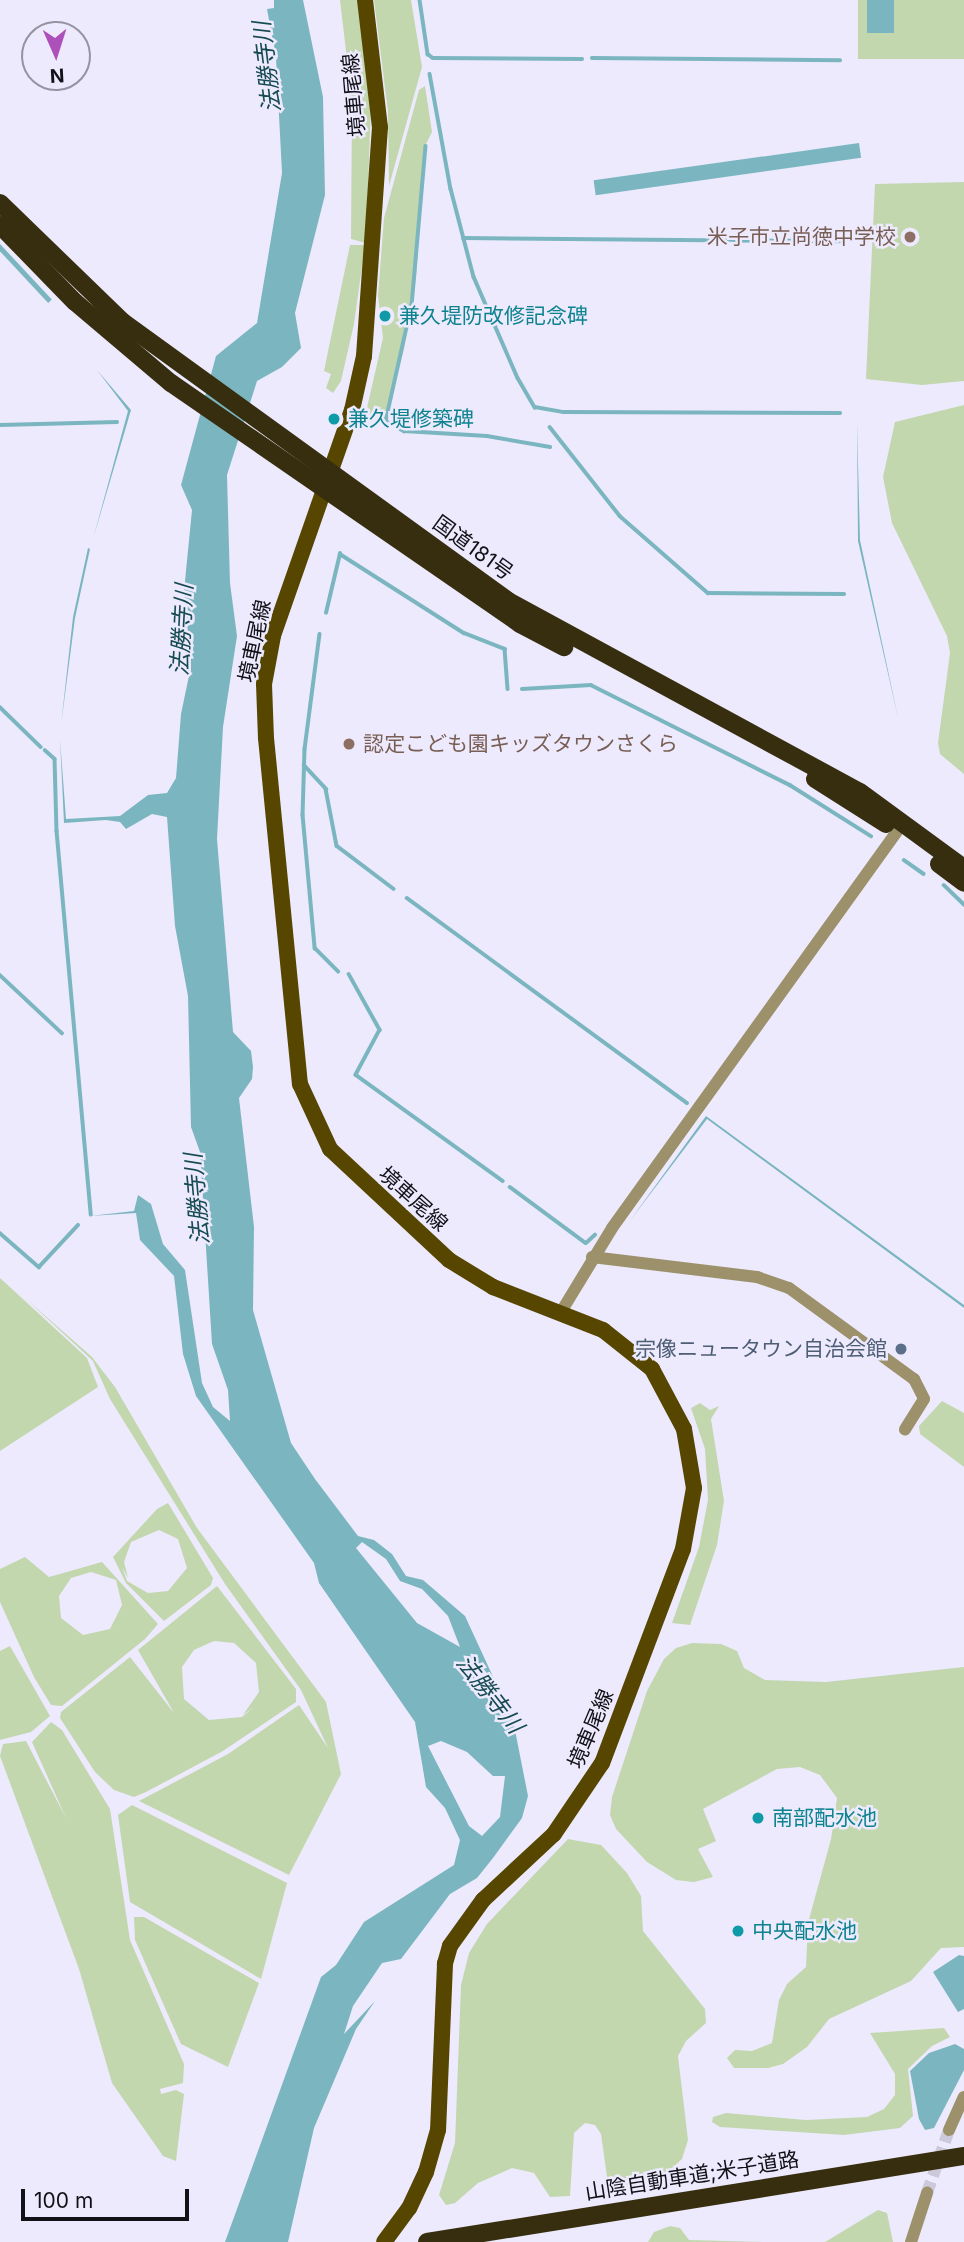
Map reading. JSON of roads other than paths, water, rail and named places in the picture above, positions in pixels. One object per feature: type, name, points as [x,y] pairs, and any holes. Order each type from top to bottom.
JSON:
[{"type":"highway","name":"国道181号","points":[[0,203],[113,313],[303,466],[323,491],[520,624],[766,751],[897,832],[964,883]]},
{"type":"highway","name":"国道181号","points":[[0,225],[75,302],[171,383],[303,466],[329,471],[508,601],[860,792],[964,868]]},
{"type":"highway","points":[[837,2175],[964,2149]]},
{"type":"highway","name":"山陰自動車道;米子道路","points":[[473,2242],[837,2175],[964,2156]]},
{"type":"highway","name":"山陰自動車道;米子道路","points":[[640,2211],[964,2163]]},
{"type":"highway","name":"山陰自動車道;米子道路","points":[[427,2242],[569,2223]]},
{"type":"main road","name":"境車尾線","points":[[365,0],[377,83],[379,164],[364,356],[352,410],[273,636],[264,684],[266,738],[300,1084],[330,1149],[449,1260],[493,1287],[561,1312],[618,1339],[652,1369],[670,1395],[691,1459],[691,1516],[633,1686],[588,1788],[554,1834],[483,1900],[450,1946],[445,1964],[438,2130],[426,2172],[409,2208],[384,2242]]},
{"type":"street","points":[[561,1312],[592,1257],[897,832]]},
{"type":"street","points":[[592,1257],[757,1277],[789,1288],[914,1379],[924,1399],[905,1430]]},
{"type":"street","points":[[949,2130],[964,2097]]},
{"type":"street","points":[[911,2242],[927,2193]]},
{"type":"water","name":"法勝寺川","points":[[274,0],[303,0],[323,97],[325,195],[295,313],[301,348],[282,367],[257,381],[227,475],[230,583],[237,636],[223,727],[217,839],[233,1032],[251,1051],[253,1067],[252,1079],[239,1098],[254,1227],[253,1310],[291,1443],[315,1479],[358,1536],[374,1540],[392,1554],[406,1576],[423,1580],[465,1616],[513,1720],[528,1796],[522,1818],[477,1878],[450,1894],[401,1959],[382,1963],[353,2006],[344,2034],[375,2001],[356,2029],[314,2128],[288,2242],[225,2242],[321,1977],[336,1965],[364,1922],[454,1865],[460,1840],[445,1808],[426,1787],[415,1722],[319,1583],[314,1563],[196,1396],[183,1354],[174,1276],[140,1240],[136,1213],[90,1216],[134,1211],[138,1195],[151,1204],[163,1244],[185,1270],[202,1383],[213,1407],[230,1421],[228,1390],[212,1344],[200,1152],[191,1127],[188,996],[175,926],[167,817],[152,814],[126,829],[120,822],[106,820],[64,823],[60,739],[66,819],[120,816],[148,795],[167,793],[176,778],[181,714],[191,666],[184,591],[192,510],[181,485],[216,356],[257,323],[282,173],[276,58],[267,9],[274,8]],"holes":[[[362,1542],[386,1559],[400,1581],[422,1589],[448,1616],[460,1647],[417,1623],[356,1548]],[[441,1741],[467,1752],[493,1776],[505,1776],[500,1817],[482,1836],[469,1826],[428,1746]]]},
{"type":"water","points":[[867,0],[894,0],[894,33],[867,33]]},
{"type":"water","points":[[859,143],[861,158],[596,195],[594,180]]},
{"type":"water","points":[[0,244],[52,300],[48,303],[0,251]]},
{"type":"water","points":[[97,370],[131,410],[93,539],[128,411]]},
{"type":"water","points":[[857,423],[860,540],[899,722],[858,541]]},
{"type":"water","points":[[88,548],[90,549],[75,618],[61,725],[73,617]]},
{"type":"water","points":[[706,1116],[964,1305],[964,1308],[707,1119],[629,1222]]},
{"type":"water","points":[[959,1955],[964,1956],[964,2009],[958,2012],[933,1972]]},
{"type":"water","points":[[955,2044],[964,2049],[964,2070],[934,2128],[925,2130],[919,2119],[910,2071],[929,2053]]},
{"type":"waterway","points":[[420,0],[428,54],[433,58],[582,59]]},
{"type":"waterway","points":[[592,58],[840,60]]},
{"type":"waterway","points":[[430,74],[451,189],[474,277],[518,378],[535,407],[564,412],[840,413]]},
{"type":"waterway","points":[[426,146],[412,305],[386,421],[404,431],[487,436],[550,447]]},
{"type":"waterway","points":[[463,238],[844,241]]},
{"type":"waterway","points":[[0,425],[117,422]]},
{"type":"waterway","points":[[550,427],[620,516],[708,593],[844,594]]},
{"type":"waterway","points":[[326,613],[340,554],[464,633],[505,649],[508,689]]},
{"type":"waterway","points":[[320,634],[305,749],[303,815],[315,948],[338,971]]},
{"type":"waterway","points":[[522,689],[591,685],[790,785],[871,836]]},
{"type":"waterway","points":[[0,707],[41,747]]},
{"type":"waterway","points":[[45,750],[55,759],[57,831],[91,1214]]},
{"type":"waterway","points":[[304,765],[326,789],[337,846],[394,889]]},
{"type":"waterway","points":[[904,860],[924,874]]},
{"type":"waterway","points":[[944,885],[964,904]]},
{"type":"waterway","points":[[407,898],[687,1103]]},
{"type":"waterway","points":[[349,974],[380,1030],[356,1075],[503,1181]]},
{"type":"waterway","points":[[0,975],[62,1033]]},
{"type":"waterway","points":[[510,1187],[586,1243],[595,1235]]},
{"type":"waterway","points":[[0,1233],[39,1267],[78,1225]]},
{"type":"tunnel","points":[[927,2193],[949,2130]]},
{"type":"place","name":"米子市立尚徳中学校","points":[[910,237]]},
{"type":"place","name":"兼久堤防改修記念碑","points":[[385,316]]},
{"type":"place","name":"兼久堤修築碑","points":[[334,419]]},
{"type":"place","name":"認定こども園キッズタウンさくら","points":[[349,744]]},
{"type":"place","name":"宗像ニュータウン自治会館","points":[[901,1349]]},
{"type":"place","name":"南部配水池","points":[[758,1818]]},
{"type":"place","name":"中央配水池","points":[[738,1931]]}]
